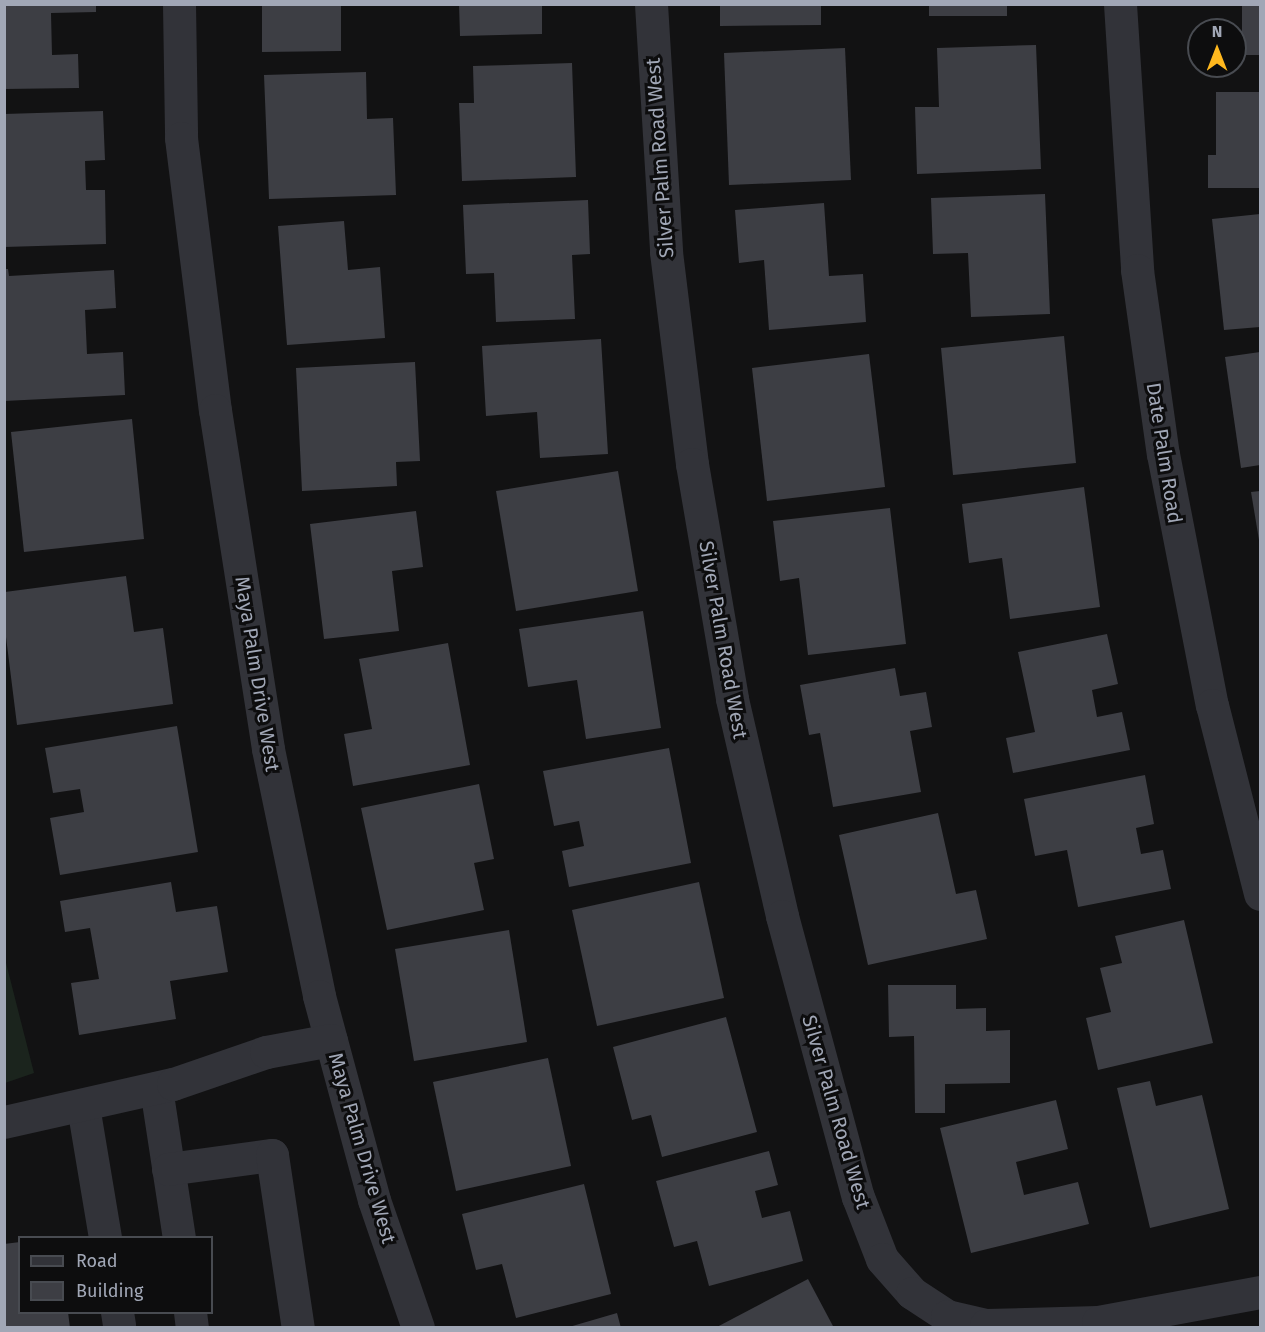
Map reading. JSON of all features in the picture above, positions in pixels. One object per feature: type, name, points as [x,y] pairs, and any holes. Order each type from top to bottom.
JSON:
[{"type":"street","name":"Maya Palm Drive West","points":[[179,4],[181,138],[215,410],[268,749],[331,1040],[374,1200],[418,1328]]},
{"type":"street","name":"Silver Palm Road West","points":[[651,4],[666,252],[692,464],[732,699],[788,938],[858,1197],[882,1259],[912,1293],[947,1316],[986,1325],[1098,1322],[1260,1292]]},
{"type":"street","name":"Date Palm Road","points":[[1120,4],[1137,270],[1163,454],[1212,705],[1260,894]]},
{"type":"street","points":[[4,1122],[156,1088],[266,1052],[331,1040]]},
{"type":"street","points":[[156,1088],[178,1236]]},
{"type":"street","points":[[83,1106],[105,1236]]},
{"type":"street","points":[[168,1169],[272,1155],[298,1328]]},
{"type":"shaded area","points":[[4,955],[34,1073],[5,1083],[4,1083]]},
{"type":"building","points":[[4,4],[96,4],[96,12],[51,13],[52,55],[78,54],[79,88],[4,89]]},
{"type":"building","points":[[262,4],[341,4],[341,51],[262,52]]},
{"type":"building","points":[[459,4],[542,4],[542,34],[460,36]]},
{"type":"building","points":[[720,4],[821,4],[821,25],[720,26]]},
{"type":"building","points":[[1242,4],[1260,4],[1260,55],[1247,55],[1247,18],[1242,18]]},
{"type":"building","points":[[929,5],[1007,5],[1007,16],[929,16]]},
{"type":"building","points":[[1036,45],[1041,169],[917,174],[915,107],[939,107],[937,48]]},
{"type":"building","points":[[845,48],[851,180],[729,185],[724,53]]},
{"type":"building","points":[[572,63],[576,177],[462,181],[459,103],[474,103],[473,66]]},
{"type":"building","points":[[366,72],[367,119],[393,118],[396,195],[269,199],[264,75]]},
{"type":"building","points":[[1216,92],[1260,92],[1260,188],[1208,188],[1208,155],[1216,155]]},
{"type":"building","points":[[103,111],[105,160],[85,161],[86,190],[105,190],[106,244],[4,247],[4,114]]},
{"type":"building","points":[[1045,194],[1050,314],[971,317],[968,253],[933,254],[931,198]]},
{"type":"building","points":[[588,200],[590,254],[572,255],[575,319],[496,322],[494,273],[466,274],[463,205]]},
{"type":"building","points":[[824,203],[829,276],[863,274],[866,322],[769,330],[764,260],[739,263],[735,210]]},
{"type":"building","points":[[1260,214],[1260,327],[1224,330],[1212,219]]},
{"type":"building","points":[[344,221],[348,270],[380,267],[385,338],[287,345],[278,226]]},
{"type":"building","points":[[4,269],[8,269],[9,276],[114,270],[116,308],[85,310],[87,354],[123,352],[125,395],[4,401]]},
{"type":"building","points":[[1064,336],[1076,463],[953,475],[941,348]]},
{"type":"building","points":[[601,339],[608,454],[540,458],[537,412],[486,416],[482,346]]},
{"type":"building","points":[[1260,352],[1260,465],[1241,468],[1225,357]]},
{"type":"building","points":[[869,354],[885,487],[767,501],[752,368]]},
{"type":"building","points":[[415,362],[420,461],[396,462],[397,486],[302,491],[296,368]]},
{"type":"building","points":[[132,419],[144,539],[24,552],[11,432]]},
{"type":"building","points":[[618,471],[638,591],[516,611],[496,491]]},
{"type":"building","points":[[1084,487],[1100,607],[1010,619],[1002,558],[969,563],[962,504]]},
{"type":"building","points":[[1260,491],[1260,540],[1259,540],[1251,492]]},
{"type":"building","points":[[890,508],[906,644],[808,655],[799,578],[780,581],[773,521]]},
{"type":"building","points":[[416,511],[423,567],[392,571],[399,631],[324,639],[310,524]]},
{"type":"building","points":[[126,576],[134,632],[163,628],[173,704],[17,725],[5,629],[5,592]]},
{"type":"building","points":[[643,611],[661,728],[586,739],[577,680],[528,687],[519,629]]},
{"type":"building","points":[[1107,634],[1118,684],[1092,690],[1097,717],[1122,712],[1130,750],[1013,773],[1006,738],[1035,732],[1018,652]]},
{"type":"building","points":[[448,643],[470,765],[353,786],[344,734],[372,729],[359,659]]},
{"type":"building","points":[[895,668],[900,696],[926,692],[932,727],[910,731],[921,792],[833,807],[820,733],[809,735],[800,685]]},
{"type":"building","points":[[177,726],[198,852],[60,875],[50,818],[84,812],[80,789],[53,793],[45,748]]},
{"type":"building","points":[[669,748],[691,863],[569,887],[562,851],[584,846],[579,821],[554,826],[543,771]]},
{"type":"building","points":[[1145,775],[1154,824],[1136,828],[1141,854],[1163,850],[1171,889],[1078,907],[1067,850],[1035,856],[1024,799]]},
{"type":"building","points":[[479,784],[494,859],[474,863],[484,910],[387,930],[361,808]]},
{"type":"building","points":[[938,813],[956,894],[976,890],[987,939],[868,965],[839,835]]},
{"type":"building","points":[[171,882],[176,912],[217,906],[228,972],[170,981],[176,1019],[79,1035],[71,983],[99,979],[90,928],[65,932],[60,901]]},
{"type":"building","points":[[699,882],[724,998],[597,1026],[572,910]]},
{"type":"building","points":[[1184,920],[1213,1043],[1098,1070],[1086,1018],[1111,1012],[1100,968],[1122,963],[1115,936]]},
{"type":"building","points":[[509,930],[527,1042],[414,1061],[395,949]]},
{"type":"building","points":[[888,985],[956,985],[956,1009],[986,1008],[986,1031],[1010,1030],[1010,1083],[945,1084],[945,1113],[915,1113],[914,1036],[889,1037]]},
{"type":"building","points":[[726,1017],[757,1132],[662,1157],[651,1115],[632,1120],[613,1047]]},
{"type":"building","points":[[548,1058],[571,1166],[456,1191],[433,1082]]},
{"type":"building","points":[[1150,1081],[1156,1106],[1202,1095],[1229,1209],[1150,1228],[1117,1088]]},
{"type":"building","points":[[1056,1100],[1068,1149],[1016,1162],[1024,1195],[1078,1182],[1089,1224],[971,1253],[940,1128]]},
{"type":"building","points":[[769,1151],[778,1185],[755,1191],[762,1218],[790,1211],[803,1261],[709,1286],[697,1241],[674,1247],[656,1181]]},
{"type":"building","points":[[584,1184],[611,1294],[516,1318],[502,1264],[476,1270],[462,1214]]},
{"type":"building","points":[[18,1242],[18,1314],[68,1314],[70,1328],[4,1328],[4,1244]]},
{"type":"building","points":[[808,1279],[834,1328],[715,1328]]},
{"type":"building","points":[[617,1313],[621,1328],[569,1328],[569,1327]]}]
